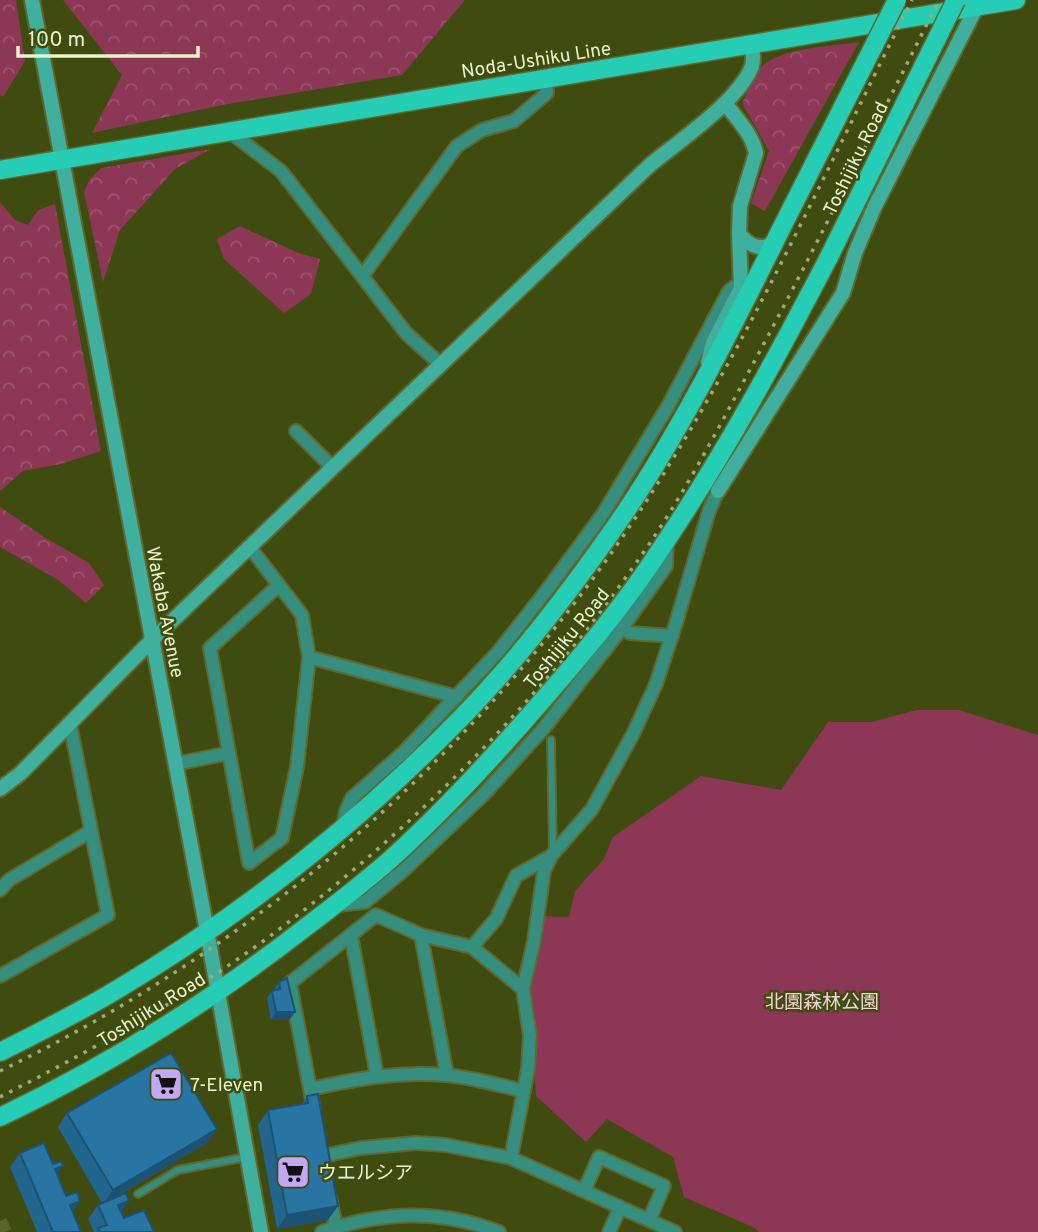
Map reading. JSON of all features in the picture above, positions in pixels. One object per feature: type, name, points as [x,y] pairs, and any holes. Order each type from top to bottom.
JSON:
[{"type":"main road","name":"Toshijiku Road","points":[[0,1052],[116,990],[207,931],[343,828],[461,718],[548,617],[626,509],[693,398],[746,288],[776,238],[897,0]]},
{"type":"main road","name":"Toshijiku Road","points":[[0,1117],[74,1081],[154,1034],[259,963],[391,859],[504,746],[618,609],[667,539],[733,435],[829,257],[956,0]]},
{"type":"main road","name":"Noda-Ushiku Line","points":[[0,170],[752,45],[978,3],[1016,0]]},
{"type":"main road","points":[[0,1124],[74,1081]]},
{"type":"street","name":"Wakaba Avenue","points":[[32,0],[261,1232]]},
{"type":"street","points":[[472,947],[496,919],[516,876],[552,855],[592,809],[609,779],[656,684],[709,511],[718,491],[843,293],[855,253],[874,208],[978,3]]},
{"type":"street","points":[[0,789],[21,773],[151,640],[650,165],[725,103],[743,84],[751,67],[754,58],[752,45]]},
{"type":"street","points":[[363,275],[457,146],[482,131],[514,121],[547,93],[546,79]]},
{"type":"street","points":[[343,828],[352,798],[404,751],[457,697],[547,590],[596,524],[642,453],[729,291],[734,287],[746,288],[738,234],[740,206],[756,153],[747,131],[725,103]]},
{"type":"street","points":[[230,132],[281,171],[406,332],[440,365]]},
{"type":"street","points":[[738,234],[747,243],[760,249],[776,238]]},
{"type":"street","points":[[671,401],[693,398]]},
{"type":"street","points":[[296,431],[332,467]]},
{"type":"street","points":[[334,905],[365,902],[405,869],[483,795],[544,727],[622,628],[666,566],[667,539]]},
{"type":"street","points":[[250,546],[302,615],[309,657],[297,767],[282,838],[249,863],[210,648],[279,585]]},
{"type":"street","points":[[622,628],[630,633],[672,636]]},
{"type":"street","points":[[309,657],[457,697]]},
{"type":"street","points":[[0,976],[108,915],[70,724]]},
{"type":"street","points":[[175,764],[229,753]]},
{"type":"street","points":[[0,890],[9,880],[91,831]]},
{"type":"street","points":[[511,1158],[524,1091],[530,1036],[523,989],[534,942],[541,886],[552,855]]},
{"type":"street","points":[[318,1129],[290,983],[376,915],[421,935],[472,947],[523,989]]},
{"type":"street","points":[[351,935],[377,1076]]},
{"type":"street","points":[[421,935],[447,1075]]},
{"type":"street","points":[[311,1089],[377,1076],[447,1075],[524,1091]]},
{"type":"street","points":[[336,1227],[324,1161],[361,1148],[416,1143],[446,1145],[511,1158],[675,1232]]},
{"type":"street","points":[[584,1191],[599,1157],[664,1186],[649,1220]]},
{"type":"street","points":[[609,1232],[620,1208]]},
{"type":"street","points":[[322,1232],[370,1218],[408,1215],[456,1219],[499,1232]]},
{"type":"lane","points":[[551,740],[552,855]]},
{"type":"lane","points":[[138,1194],[178,1170],[247,1157]]},
{"type":"lane","points":[[180,1159],[186,1169]]},
{"type":"lane","points":[[143,1181],[147,1189]]},
{"type":"green space","points":[[0,0],[16,0],[25,61],[3,97],[0,95]]},
{"type":"green space","points":[[63,0],[465,0],[402,75],[222,105],[92,133],[122,75]]},
{"type":"green space","points":[[859,42],[765,211],[751,203],[769,151],[742,103],[760,69],[778,56],[791,52]]},
{"type":"green space","points":[[211,149],[175,169],[120,230],[103,282],[84,192],[89,180],[101,168]]},
{"type":"green space","points":[[0,202],[15,220],[28,225],[38,210],[55,204],[101,451],[61,464],[23,471],[0,491]]},
{"type":"green space","points":[[240,226],[298,253],[320,259],[311,294],[284,313],[224,259],[217,239]]},
{"type":"green space","points":[[0,507],[89,563],[104,585],[86,603],[57,579],[0,547]]},
{"type":"green space","name":"北園森林公園","points":[[916,710],[959,710],[1038,735],[1038,1232],[759,1232],[684,1197],[673,1157],[607,1119],[586,1142],[536,1096],[528,985],[542,916],[569,917],[575,891],[604,859],[613,837],[701,776],[781,790],[828,722],[872,722]]},
{"type":"building","points":[[287,978],[295,1012],[276,1012],[272,991],[280,989],[279,982]]},
{"type":"building","points":[[171,1053],[217,1129],[113,1190],[67,1113]]},
{"type":"building","name":"ウエルシア","points":[[318,1094],[338,1206],[287,1215],[268,1110],[308,1103],[307,1096]]},
{"type":"building","points":[[44,1143],[53,1164],[61,1161],[63,1166],[55,1169],[66,1196],[77,1192],[80,1201],[70,1205],[81,1232],[53,1232],[20,1153]]},
{"type":"building","points":[[126,1193],[129,1201],[118,1205],[124,1218],[144,1210],[154,1232],[100,1232],[98,1228],[107,1225],[98,1205]]},
{"type":"tunnel","points":[[0,1221],[5,1232]]},
{"type":"railway","points":[[0,1071],[98,1019],[193,960],[283,895],[369,824],[449,747],[524,665],[593,578],[656,486],[691,428],[758,308],[912,0]]},
{"type":"railway","points":[[0,1097],[167,1005],[231,964],[315,902],[366,859],[464,768],[555,669],[636,563],[701,459],[806,264],[939,0]]},
{"type":"place","name":"7-Eleven","points":[[166,1084]]},
{"type":"place","name":"ウエルシア","points":[[293,1172]]}]
